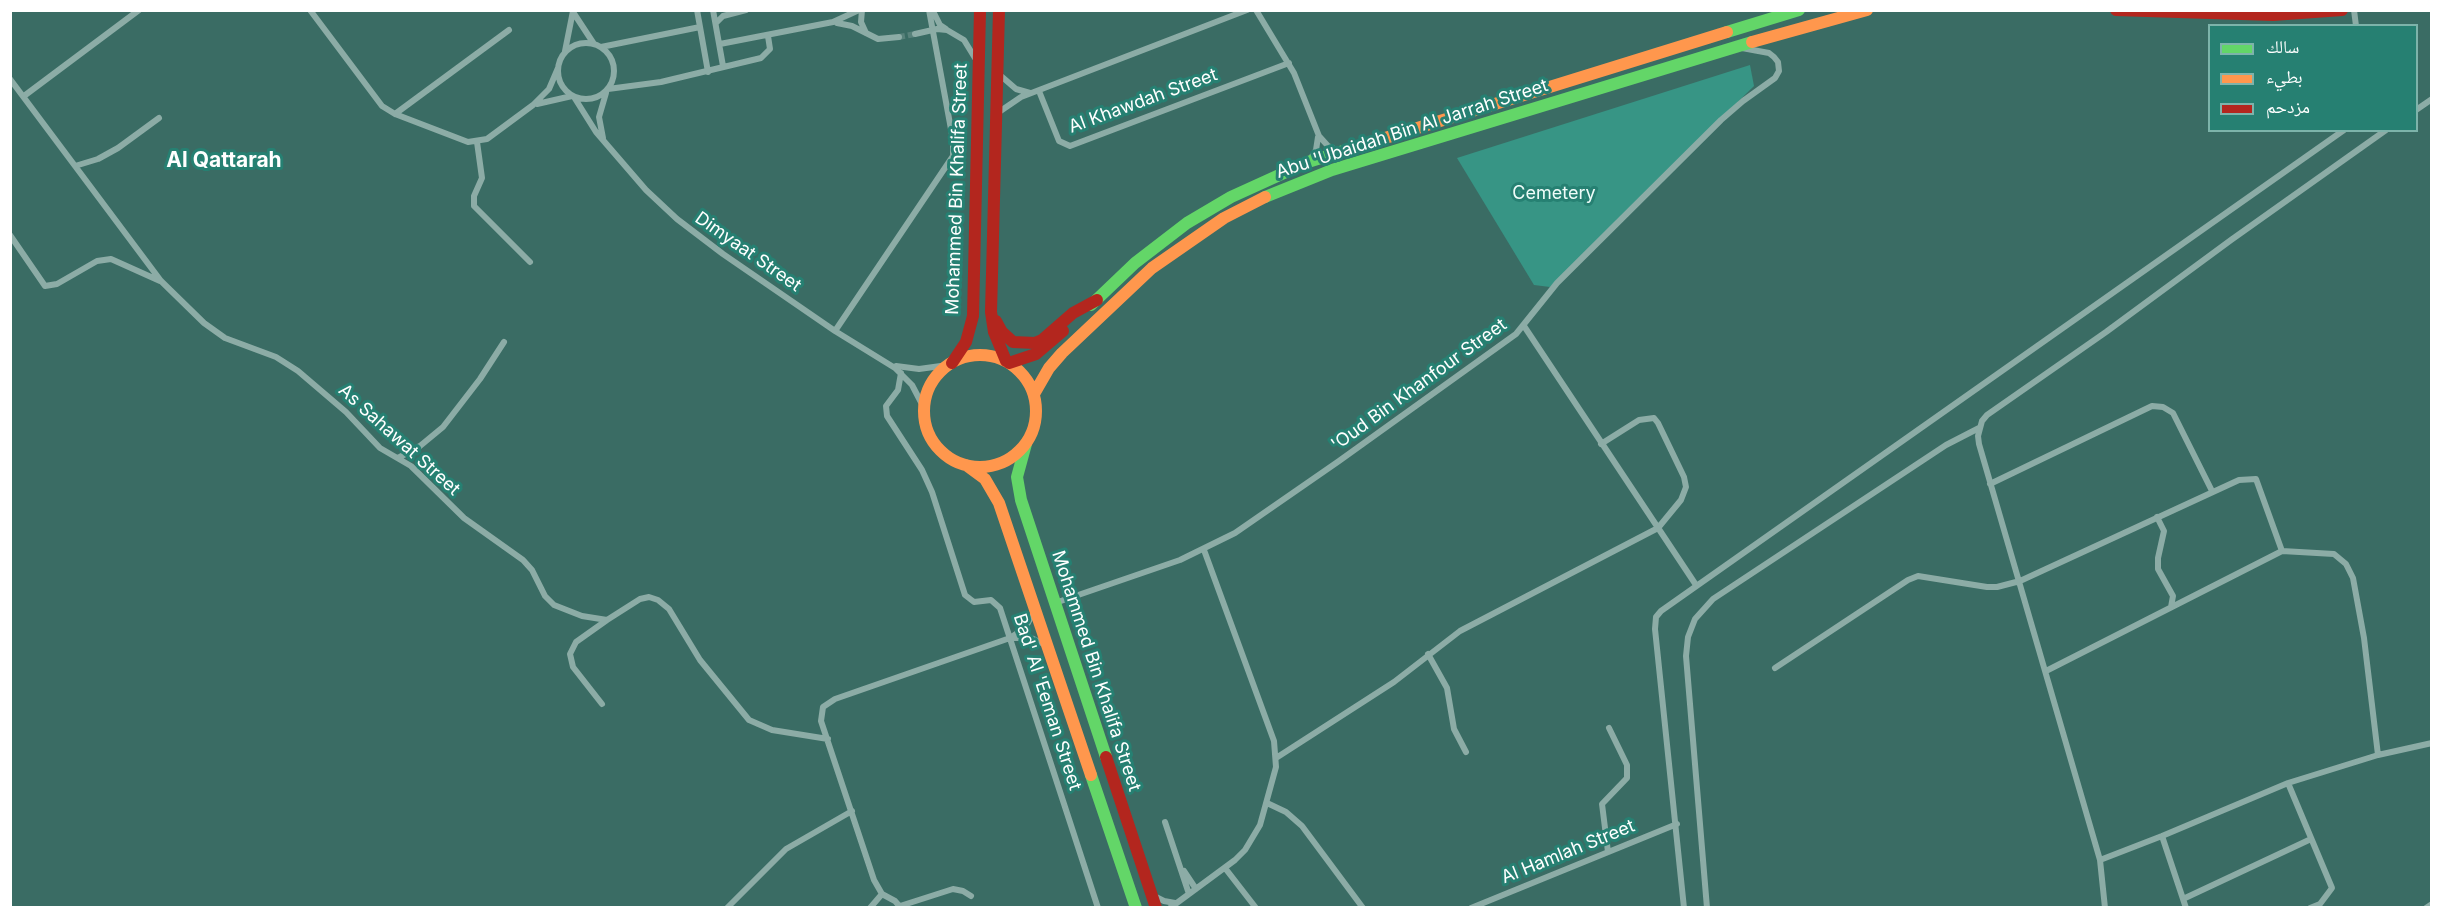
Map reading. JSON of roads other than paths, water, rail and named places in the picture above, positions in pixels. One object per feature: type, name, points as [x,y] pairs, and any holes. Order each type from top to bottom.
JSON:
[{"type":"main road","name":"Mohammed Bin Khalifa Street","points":[[950,364],[966,342],[973,316],[980,10]]},
{"type":"main road","name":"Mohammed Bin Khalifa Street","points":[[999,10],[992,312],[994,332],[1007,362]]},
{"type":"main road","name":"Abu 'Ubaidah Bin Al Jarrah Street","points":[[1007,362],[1036,354],[1144,256],[1187,224],[1240,192],[1308,162],[1340,151],[1799,10]]},
{"type":"main road","name":"Abu 'Ubaidah Bin Al Jarrah Street","points":[[1034,394],[1055,360],[1152,268],[1199,233],[1250,204],[1332,170],[1811,24],[1867,10]]},
{"type":"main road","points":[[2116,10],[2274,15],[2342,10]]},
{"type":"main road","points":[[992,312],[1007,338],[1020,344],[1028,344],[1042,340],[1073,313],[1097,300]]},
{"type":"main road","points":[[979,355],[1007,362],[1028,382],[1034,394],[1036,420],[1026,444],[1014,456],[999,464],[982,467],[966,465],[948,457],[934,444],[926,427],[924,408],[928,391],[936,377],[950,364],[965,357],[979,355]]},
{"type":"main road","name":"Mohammed Bin Khalifa Street","points":[[1026,444],[1019,466],[1018,489],[1156,908]]},
{"type":"main road","name":"Mohammed Bin Khalifa Street","points":[[966,465],[985,479],[993,490],[1035,606],[1136,908]]},
{"type":"street","points":[[24,96],[139,10]]},
{"type":"street","points":[[310,10],[377,100],[395,114],[459,139],[477,142],[495,134],[533,105],[549,89],[566,51],[573,11]]},
{"type":"street","points":[[697,10],[708,72]]},
{"type":"street","points":[[713,10],[723,66]]},
{"type":"street","points":[[716,23],[723,16],[746,10]]},
{"type":"street","points":[[720,44],[834,22],[861,10],[861,22],[868,35]]},
{"type":"street","points":[[931,10],[940,25],[964,39],[978,67]]},
{"type":"street","points":[[835,332],[953,156],[954,140],[931,10]]},
{"type":"street","points":[[997,114],[1012,101],[1247,10]]},
{"type":"street","points":[[1256,10],[1289,63],[1303,92],[1318,136],[1328,146],[1340,151]]},
{"type":"street","points":[[573,11],[594,44]]},
{"type":"street","points":[[834,22],[852,26],[868,35],[884,39],[899,37]]},
{"type":"street","points":[[601,47],[700,27]]},
{"type":"street","points":[[395,114],[510,30]]},
{"type":"street","points":[[915,34],[947,30]]},
{"type":"street","points":[[533,105],[573,97],[591,99],[608,90],[708,72],[765,56],[770,48],[768,36]]},
{"type":"street","points":[[566,51],[584,43],[594,44],[607,52],[614,67],[614,75],[608,90]]},
{"type":"street","name":"'Oud Bin Khanfour Street","points":[[1055,603],[1204,549],[1235,533],[1339,462],[1500,346],[1524,326],[1557,283],[1721,120],[1743,100],[1775,78],[1779,71],[1778,62],[1769,53],[1736,47]]},
{"type":"street","name":"Al Khawdah Street","points":[[1040,91],[1059,141],[1070,146],[1289,63]]},
{"type":"street","points":[[558,68],[560,84],[573,97]]},
{"type":"street","points":[[998,73],[1009,84],[1031,94]]},
{"type":"street","name":"As Sahawat Street","points":[[10,79],[161,281],[214,331],[291,366],[346,412],[380,448],[411,466],[464,518],[523,560],[532,570],[545,596],[554,605],[582,616],[607,620]]},
{"type":"street","name":"Dimyaat Street","points":[[606,144],[599,117],[603,99],[608,90]]},
{"type":"street","name":"Dimyaat Street","points":[[573,97],[580,111],[606,144],[646,190],[677,219],[835,332],[901,373],[912,385],[924,408]]},
{"type":"street","points":[[2418,109],[2432,99]]},
{"type":"street","points":[[75,166],[98,159],[118,148],[159,118]]},
{"type":"street","points":[[1684,908],[1677,824],[1654,623],[1660,611],[2341,132]]},
{"type":"street","points":[[1707,908],[1686,656],[1688,637],[1695,619],[1713,599],[1946,445],[1979,428],[1987,415],[2383,132]]},
{"type":"street","points":[[1308,162],[1316,150],[1318,136]]},
{"type":"street","points":[[477,142],[482,178],[474,196],[474,206],[530,262]]},
{"type":"street","points":[[10,235],[45,286],[57,284],[97,261],[111,259],[161,281]]},
{"type":"street","points":[[1524,326],[1696,585]]},
{"type":"street","points":[[398,458],[420,446],[443,427],[480,379],[504,342]]},
{"type":"street","name":"Dimyaat Street","points":[[889,364],[919,369],[950,364]]},
{"type":"street","name":"Bad' Al 'Eeman Street","points":[[901,373],[898,390],[886,406],[887,416],[930,486],[965,595],[974,602],[995,601],[1000,608],[1098,908]]},
{"type":"street","points":[[1990,484],[2152,406],[2163,407],[2173,413],[2212,491]]},
{"type":"street","points":[[1276,758],[1375,695],[1460,631],[1658,528],[1681,500],[1686,488],[1684,477],[1659,423],[1654,418],[1639,420],[1601,444]]},
{"type":"street","points":[[1979,428],[1979,444],[1990,484],[2100,860],[2105,908]]},
{"type":"street","points":[[1775,668],[1908,580],[1918,576],[1997,587],[2020,581],[2239,480],[2256,479],[2282,551]]},
{"type":"street","points":[[2157,517],[2164,531],[2158,569],[2173,596],[2171,607]]},
{"type":"street","points":[[1150,891],[1173,905],[1225,868],[1250,843],[1260,825],[1273,781],[1276,758],[1270,729],[1204,549]]},
{"type":"street","points":[[2046,671],[2282,551],[2334,554],[2346,564],[2353,578],[2364,638],[2378,755]]},
{"type":"street","points":[[602,704],[573,667],[570,654],[576,642],[640,599],[649,597],[658,600],[669,609],[700,660],[749,720],[772,730],[828,739]]},
{"type":"street","points":[[970,896],[963,891],[953,890],[901,907],[882,894],[874,880],[821,714],[828,702],[1010,638],[1025,628],[1032,618],[1035,606]]},
{"type":"street","points":[[1010,638],[1031,638],[1049,648]]},
{"type":"street","points":[[1428,654],[1447,688],[1454,729],[1466,753]]},
{"type":"street","points":[[1608,852],[1602,804],[1627,777],[1627,765],[1609,728]]},
{"type":"street","points":[[2100,860],[2162,837],[2288,783],[2378,755],[2432,743]]},
{"type":"street","points":[[2288,783],[2332,888],[2320,904],[2310,908]]},
{"type":"street","points":[[1267,803],[1286,812],[1302,826],[1363,908]]},
{"type":"street","points":[[728,908],[786,849],[852,811]]},
{"type":"street","points":[[1165,822],[1182,868],[1196,889]]},
{"type":"street","name":"Al Hamlah Street","points":[[1471,908],[1677,824]]},
{"type":"street","points":[[2162,837],[2186,908]]},
{"type":"street","points":[[2183,899],[2311,838]]},
{"type":"street","points":[[1182,868],[1186,908]]},
{"type":"street","points":[[1225,868],[1256,908]]},
{"type":"street","points":[[870,908],[882,894]]},
{"type":"street","points":[[2426,908],[2432,904]]},
{"type":"tunnel","points":[[899,37],[915,34]]},
{"type":"district","name":"Al Qattarah","points":[[224,161]]},
{"type":"park label","name":"Cemetery","points":[[1554,194]]}]
